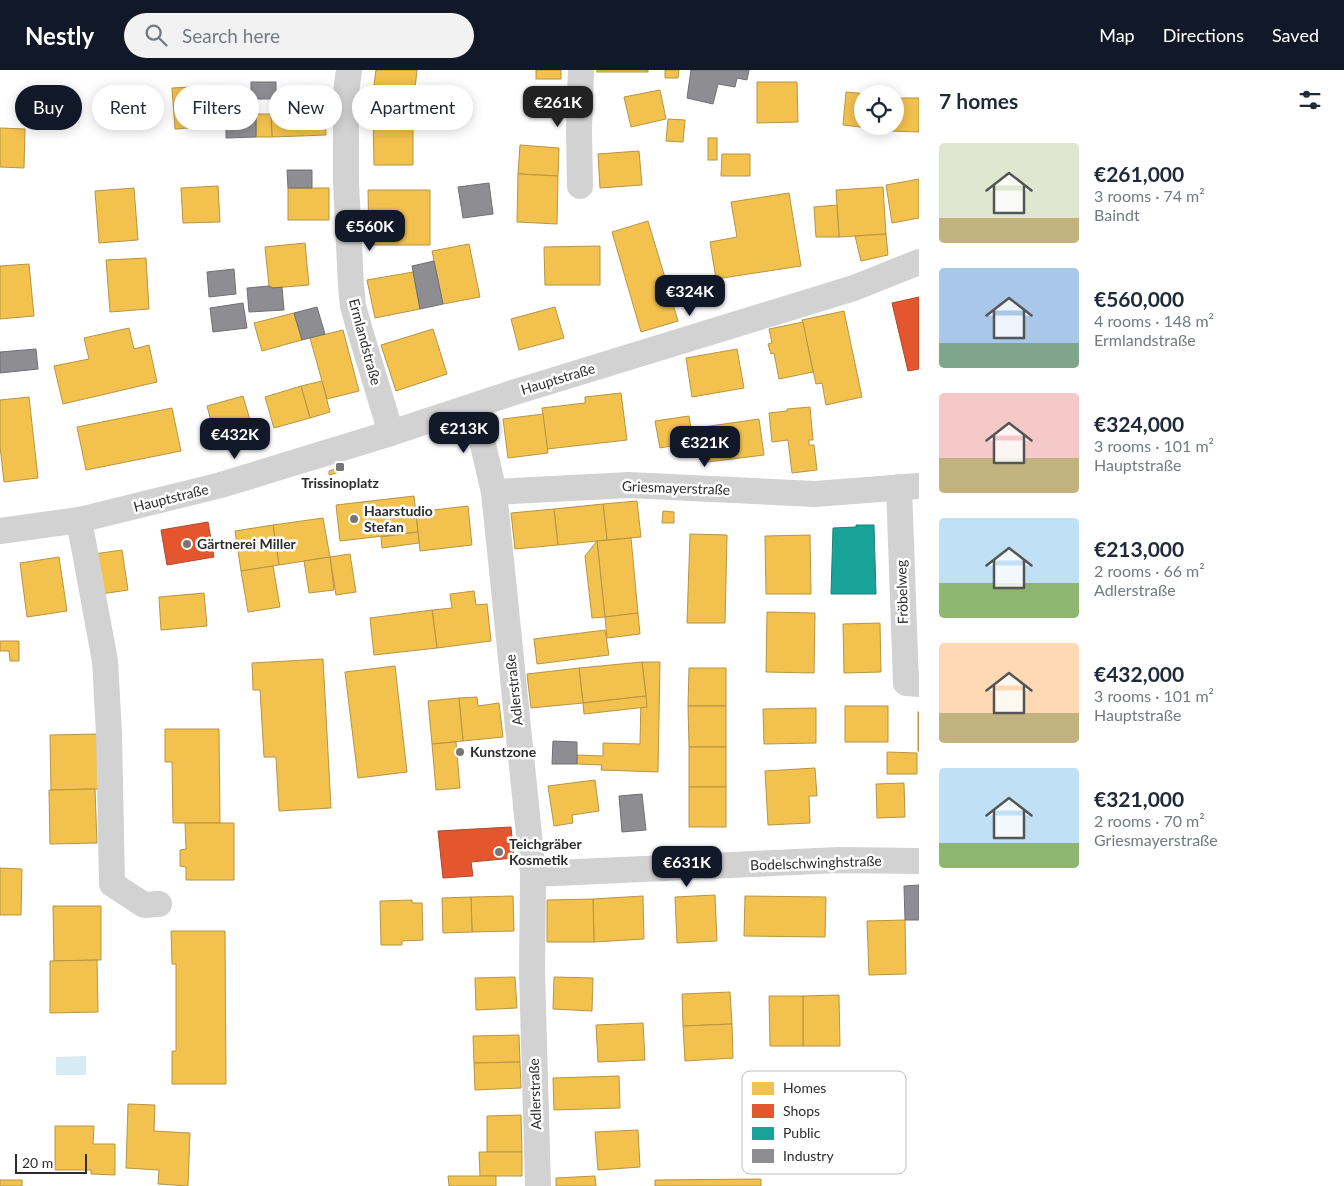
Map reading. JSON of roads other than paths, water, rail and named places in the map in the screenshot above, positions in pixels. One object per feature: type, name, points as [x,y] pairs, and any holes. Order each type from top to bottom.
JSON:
[{"type":"street","name":"Ermlandstraße","points":[[349,70],[346,92],[346,183],[352,296],[360,332],[391,433]]},
{"type":"street","points":[[580,186],[581,70]]},
{"type":"street","name":"Hauptstraße","points":[[0,532],[79,520],[221,485],[854,288],[919,262]]},
{"type":"street","name":"Adlerstraße","points":[[474,406],[494,492],[533,874],[532,982],[538,1186]]},
{"type":"street","name":"Griesmayerstraße","points":[[494,492],[629,485],[815,494],[909,487]]},
{"type":"street","name":"Fröbelweg","points":[[909,487],[906,684],[919,684]]},
{"type":"street","points":[[79,520],[105,661],[109,734],[112,884],[144,905],[159,904]]},
{"type":"street","name":"Bodelschwinghstraße","points":[[533,874],[840,860],[919,861]]},
{"type":"place","name":"Trissinoplatz","points":[[340,467]]},
{"type":"place","name":"Haarstudio Stefan","points":[[354,519]]},
{"type":"place","name":"Gärtnerei Miller","points":[[187,544]]},
{"type":"place","name":"Kunstzone","points":[[460,752]]},
{"type":"place","name":"Teichgräber Kosmetik","points":[[499,852]]}]
